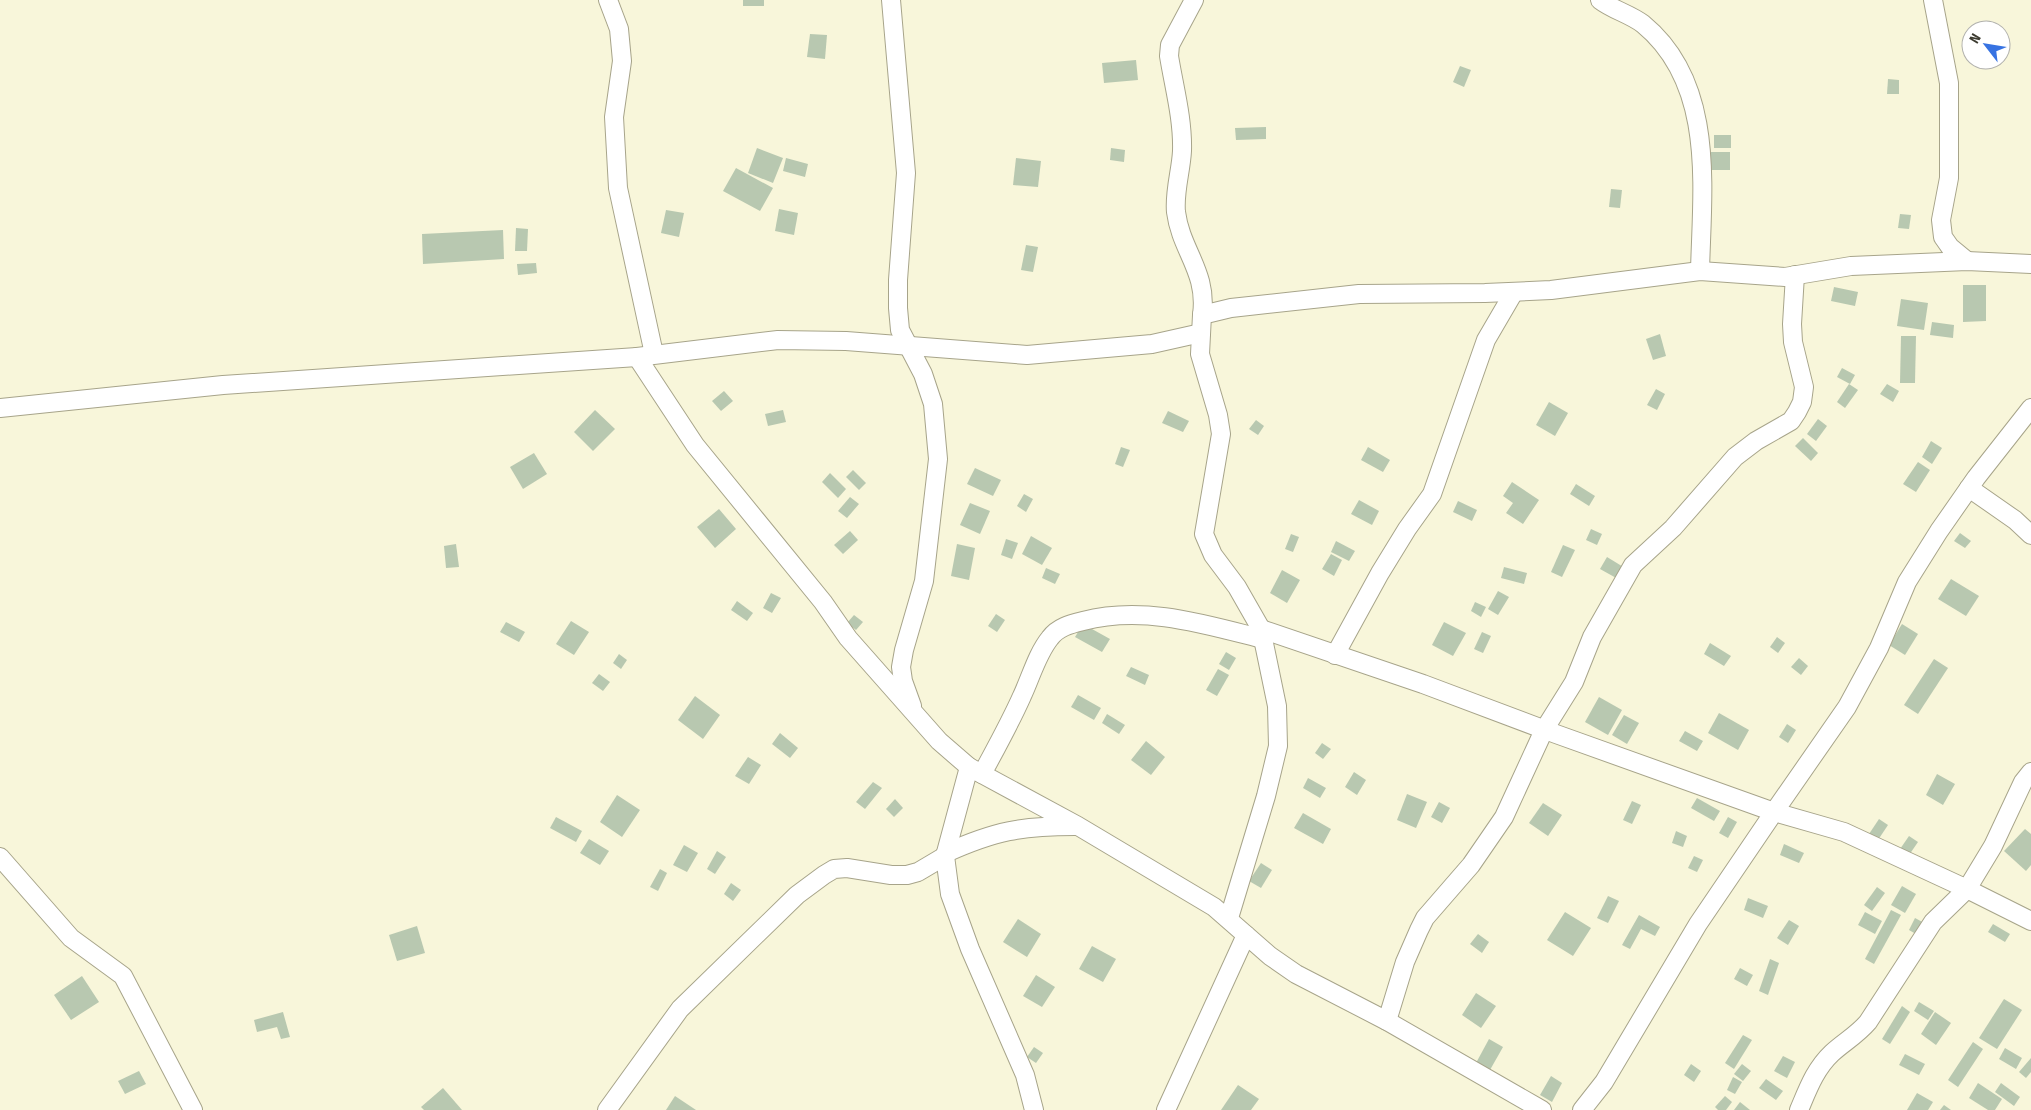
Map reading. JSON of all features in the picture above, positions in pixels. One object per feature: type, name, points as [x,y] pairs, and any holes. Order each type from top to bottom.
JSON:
[{"type":"street","points":[[608,0],[619,29],[622,61],[614,117],[618,188],[654,354]]},
{"type":"street","points":[[891,0],[906,172],[898,280],[900,330],[906,345],[923,374],[933,404],[938,459],[924,581],[901,668],[903,681],[914,714]]},
{"type":"street","points":[[1194,0],[1170,45],[1168,56],[1182,130],[1176,211],[1181,231],[1202,282],[1204,299],[1200,333],[1200,354],[1218,415],[1220,434],[1204,534],[1213,555],[1237,587],[1262,634],[1277,706],[1278,746],[1266,796],[1228,918]]},
{"type":"street","points":[[1600,0],[1643,24],[1663,45],[1683,75],[1694,101],[1702,167],[1700,272]]},
{"type":"street","points":[[1933,0],[1949,83],[1949,178],[1941,220],[1943,236],[1950,247],[1967,261]]},
{"type":"street","points":[[1202,315],[1231,308],[1359,294],[1551,290],[1700,272],[1761,276],[1795,275],[1851,266],[1967,261],[2031,264]]},
{"type":"street","points":[[1387,1021],[1405,962],[1419,930],[1426,918],[1472,865],[1504,817],[1544,730],[1574,682],[1592,637],[1633,565],[1672,528],[1735,457],[1791,420],[1797,412],[1802,402],[1804,386],[1793,342],[1792,324],[1795,275]]},
{"type":"street","points":[[1335,655],[1380,573],[1407,529],[1432,494],[1486,340],[1514,292]]},
{"type":"street","points":[[0,408],[223,385],[636,357],[778,340],[846,341],[1028,355],[1152,344],[1200,333]]},
{"type":"street","points":[[636,357],[695,445],[823,602],[848,638],[939,741],[976,771],[1078,826],[1214,907],[1270,956],[1296,974],[1387,1021],[1542,1110]]},
{"type":"street","points":[[1582,1110],[1604,1082],[1698,924],[1847,707],[1879,648],[1907,582],[1969,488],[2031,408]]},
{"type":"street","points":[[1969,488],[2015,520],[2031,535]]},
{"type":"street","points":[[1034,1110],[1025,1074],[950,894],[945,854],[976,771],[1015,712],[1050,637],[1065,626],[1095,618],[1128,614],[1187,620],[1262,634],[1335,655],[1423,684],[1544,730],[1774,812],[1844,832],[2031,921]]},
{"type":"street","points":[[1799,1110],[1812,1078],[1821,1066],[1864,1026],[1933,922],[1967,889],[1993,846],[2024,782],[2031,772]]},
{"type":"street","points":[[607,1110],[680,1009],[797,895],[824,874],[834,869],[847,868],[891,875],[907,875],[918,872],[945,854],[994,833],[1035,826],[1078,826]]},
{"type":"street","points":[[0,857],[71,938],[122,976],[191,1109]]},
{"type":"street","points":[[1166,1110],[1246,935]]},
{"type":"building","points":[[743,0],[764,0],[764,6],[743,6]]},
{"type":"building","points":[[810,34],[827,35],[825,59],[807,57]]},
{"type":"building","points":[[1136,60],[1138,80],[1104,83],[1102,63]]},
{"type":"building","points":[[1460,66],[1471,70],[1464,87],[1453,82]]},
{"type":"building","points":[[1888,79],[1899,80],[1899,94],[1887,94]]},
{"type":"building","points":[[1266,127],[1266,139],[1236,140],[1235,128]]},
{"type":"building","points":[[1714,135],[1731,135],[1731,148],[1714,148]]},
{"type":"building","points":[[757,148],[783,158],[773,183],[748,173]]},
{"type":"building","points":[[1111,148],[1125,150],[1124,162],[1110,160]]},
{"type":"building","points":[[1711,152],[1730,152],[1730,170],[1711,170]]},
{"type":"building","points":[[786,158],[808,164],[805,177],[783,171]]},
{"type":"building","points":[[1016,158],[1041,161],[1038,187],[1013,185]]},
{"type":"building","points":[[736,168],[773,188],[760,211],[723,191]]},
{"type":"building","points":[[1611,189],[1622,190],[1620,208],[1609,207]]},
{"type":"building","points":[[779,209],[798,213],[794,235],[775,231]]},
{"type":"building","points":[[666,210],[684,213],[679,237],[661,233]]},
{"type":"building","points":[[1900,214],[1911,215],[1909,229],[1898,228]]},
{"type":"building","points":[[516,228],[528,229],[527,251],[515,251]]},
{"type":"building","points":[[503,230],[504,259],[423,264],[422,234]]},
{"type":"building","points":[[1026,245],[1038,247],[1033,272],[1021,270]]},
{"type":"building","points":[[536,263],[537,273],[518,275],[517,264]]},
{"type":"building","points":[[1963,285],[1986,285],[1986,321],[1963,322]]},
{"type":"building","points":[[1834,287],[1858,292],[1855,306],[1831,301]]},
{"type":"building","points":[[1901,299],[1928,303],[1924,330],[1897,326]]},
{"type":"building","points":[[1932,322],[1954,325],[1953,338],[1930,335]]},
{"type":"building","points":[[1660,334],[1666,356],[1653,360],[1646,339]]},
{"type":"building","points":[[1901,336],[1916,336],[1915,383],[1900,383]]},
{"type":"building","points":[[1842,368],[1855,375],[1850,384],[1837,377]]},
{"type":"building","points":[[1849,384],[1858,390],[1845,408],[1837,402]]},
{"type":"building","points":[[1887,384],[1899,391],[1893,402],[1880,394]]},
{"type":"building","points":[[1656,389],[1665,394],[1657,410],[1647,405]]},
{"type":"building","points":[[724,391],[733,401],[721,411],[712,401]]},
{"type":"building","points":[[1549,402],[1568,413],[1555,436],[1536,425]]},
{"type":"building","points":[[595,410],[615,429],[593,451],[574,432]]},
{"type":"building","points":[[783,410],[786,422],[768,426],[765,414]]},
{"type":"building","points":[[1168,411],[1189,421],[1183,432],[1162,423]]},
{"type":"building","points":[[1818,419],[1827,426],[1816,441],[1807,434]]},
{"type":"building","points":[[1256,420],[1264,426],[1258,435],[1249,429]]},
{"type":"building","points":[[1803,438],[1818,453],[1811,461],[1795,446]]},
{"type":"building","points":[[1931,441],[1942,448],[1932,464],[1922,457]]},
{"type":"building","points":[[1121,447],[1130,450],[1123,467],[1115,464]]},
{"type":"building","points":[[1368,447],[1390,460],[1383,472],[1361,460]]},
{"type":"building","points":[[534,453],[547,474],[523,489],[510,467]]},
{"type":"building","points":[[1918,462],[1930,470],[1916,492],[1903,484]]},
{"type":"building","points":[[975,468],[1001,480],[993,496],[967,484]]},
{"type":"building","points":[[853,470],[866,483],[859,490],[846,477]]},
{"type":"building","points":[[830,473],[846,489],[838,498],[822,482]]},
{"type":"building","points":[[1512,482],[1539,500],[1523,524],[1506,513],[1513,503],[1503,496]]},
{"type":"building","points":[[1576,484],[1595,496],[1589,506],[1570,494]]},
{"type":"building","points":[[1024,494],[1033,499],[1026,512],[1017,506]]},
{"type":"building","points":[[850,497],[859,504],[847,518],[838,511]]},
{"type":"building","points":[[1359,500],[1379,511],[1372,525],[1351,514]]},
{"type":"building","points":[[1458,501],[1477,510],[1472,521],[1453,512]]},
{"type":"building","points":[[970,503],[990,511],[980,534],[960,525]]},
{"type":"building","points":[[719,509],[736,529],[715,548],[697,527]]},
{"type":"building","points":[[1591,529],[1602,534],[1597,545],[1586,540]]},
{"type":"building","points":[[850,531],[858,540],[843,554],[834,545]]},
{"type":"building","points":[[1960,533],[1971,541],[1965,548],[1954,541]]},
{"type":"building","points":[[1291,534],[1299,537],[1293,552],[1285,549]]},
{"type":"building","points":[[1031,536],[1052,548],[1042,565],[1022,554]]},
{"type":"building","points":[[1006,539],[1018,543],[1012,559],[1001,555]]},
{"type":"building","points":[[1336,541],[1355,551],[1349,561],[1331,552]]},
{"type":"building","points":[[456,544],[459,567],[446,568],[444,546]]},
{"type":"building","points":[[957,544],[975,548],[969,580],[951,576]]},
{"type":"building","points":[[1563,545],[1575,550],[1562,577],[1551,572]]},
{"type":"building","points":[[1331,554],[1342,560],[1334,576],[1322,569]]},
{"type":"building","points":[[1607,557],[1625,568],[1618,579],[1600,569]]},
{"type":"building","points":[[1504,567],[1527,573],[1524,584],[1501,578]]},
{"type":"building","points":[[1046,568],[1060,574],[1055,584],[1042,578]]},
{"type":"building","points":[[1282,570],[1300,580],[1287,603],[1270,593]]},
{"type":"building","points":[[1951,579],[1979,596],[1966,616],[1938,599]]},
{"type":"building","points":[[1498,591],[1509,597],[1498,615],[1488,609]]},
{"type":"building","points":[[771,593],[781,598],[772,613],[763,608]]},
{"type":"building","points":[[737,601],[753,613],[747,621],[731,610]]},
{"type":"building","points":[[1475,602],[1486,607],[1481,617],[1471,611]]},
{"type":"building","points":[[996,614],[1005,620],[997,632],[988,626]]},
{"type":"building","points":[[854,615],[863,622],[856,630],[847,623]]},
{"type":"building","points":[[571,621],[589,632],[574,655],[556,644]]},
{"type":"building","points":[[506,622],[525,632],[519,642],[500,632]]},
{"type":"building","points":[[1444,622],[1466,633],[1453,656],[1432,645]]},
{"type":"building","points":[[1083,624],[1110,639],[1102,652],[1075,637]]},
{"type":"building","points":[[1902,624],[1918,634],[1905,655],[1889,645]]},
{"type":"building","points":[[1482,632],[1491,636],[1483,653],[1474,649]]},
{"type":"building","points":[[1777,637],[1785,643],[1778,653],[1770,647]]},
{"type":"building","points":[[1710,643],[1731,656],[1724,666],[1704,654]]},
{"type":"building","points":[[1226,652],[1236,658],[1229,670],[1219,664]]},
{"type":"building","points":[[619,654],[627,660],[621,669],[613,663]]},
{"type":"building","points":[[1799,658],[1808,666],[1801,675],[1791,667]]},
{"type":"building","points":[[1934,659],[1948,668],[1918,714],[1904,705]]},
{"type":"building","points":[[1131,667],[1149,675],[1145,685],[1126,676]]},
{"type":"building","points":[[1218,669],[1229,675],[1217,696],[1206,690]]},
{"type":"building","points":[[599,674],[610,682],[603,691],[592,683]]},
{"type":"building","points":[[1078,695],[1101,708],[1094,720],[1071,707]]},
{"type":"building","points":[[695,696],[720,715],[703,739],[678,720]]},
{"type":"building","points":[[1599,697],[1622,710],[1608,735],[1585,722]]},
{"type":"building","points":[[1719,713],[1749,730],[1738,750],[1708,733]]},
{"type":"building","points":[[1107,714],[1125,725],[1119,734],[1102,723]]},
{"type":"building","points":[[1624,715],[1639,723],[1627,744],[1612,735]]},
{"type":"building","points":[[1787,724],[1796,730],[1788,743],[1779,737]]},
{"type":"building","points":[[1685,731],[1703,741],[1697,751],[1679,741]]},
{"type":"building","points":[[780,733],[798,748],[790,758],[772,744]]},
{"type":"building","points":[[1146,741],[1165,757],[1151,775],[1131,760]]},
{"type":"building","points":[[1322,743],[1331,749],[1323,759],[1315,753]]},
{"type":"building","points":[[748,757],[761,765],[749,784],[735,776]]},
{"type":"building","points":[[1354,772],[1366,780],[1357,795],[1345,787]]},
{"type":"building","points":[[1937,774],[1955,784],[1943,805],[1926,795]]},
{"type":"building","points":[[1308,778],[1326,788],[1320,798],[1303,788]]},
{"type":"building","points":[[873,782],[882,788],[865,809],[856,802]]},
{"type":"building","points":[[1407,794],[1427,802],[1416,828],[1397,820]]},
{"type":"building","points":[[617,795],[640,810],[622,837],[600,822]]},
{"type":"building","points":[[1697,798],[1720,811],[1714,821],[1691,808]]},
{"type":"building","points":[[895,799],[903,808],[894,817],[886,809]]},
{"type":"building","points":[[1632,801],[1641,805],[1632,824],[1623,820]]},
{"type":"building","points":[[1439,802],[1450,808],[1442,823],[1431,817]]},
{"type":"building","points":[[1543,803],[1562,815],[1548,836],[1529,823]]},
{"type":"building","points":[[1303,813],[1331,829],[1323,844],[1294,828]]},
{"type":"building","points":[[556,817],[582,831],[576,842],[550,828]]},
{"type":"building","points":[[1728,817],[1737,822],[1728,838],[1719,833]]},
{"type":"building","points":[[1879,819],[1888,825],[1878,840],[1869,834]]},
{"type":"building","points":[[2025,829],[2031,834],[2031,865],[2026,871],[2004,851]]},
{"type":"building","points":[[1676,831],[1687,836],[1683,847],[1672,843]]},
{"type":"building","points":[[1909,836],[1918,842],[1907,858],[1898,852]]},
{"type":"building","points":[[589,839],[609,851],[600,865],[580,853]]},
{"type":"building","points":[[1784,844],[1804,853],[1799,863],[1780,855]]},
{"type":"building","points":[[684,845],[698,853],[687,872],[673,865]]},
{"type":"building","points":[[717,851],[726,857],[715,874],[707,869]]},
{"type":"building","points":[[1694,856],[1703,860],[1697,872],[1688,868]]},
{"type":"building","points":[[1261,863],[1272,870],[1261,888],[1249,881]]},
{"type":"building","points":[[660,869],[667,873],[658,891],[650,887]]},
{"type":"building","points":[[731,883],[741,890],[733,901],[724,894]]},
{"type":"building","points":[[1902,886],[1916,894],[1905,913],[1891,905]]},
{"type":"building","points":[[1877,887],[1885,893],[1872,911],[1864,905]]},
{"type":"building","points":[[1608,896],[1619,901],[1608,923],[1597,918]]},
{"type":"building","points":[[1748,898],[1768,906],[1763,918],[1744,910]]},
{"type":"building","points":[[1891,910],[1901,915],[1874,964],[1865,959]]},
{"type":"building","points":[[1565,912],[1591,928],[1573,956],[1547,940]]},
{"type":"building","points":[[1865,912],[1882,921],[1875,934],[1858,925]]},
{"type":"building","points":[[1639,915],[1660,927],[1655,936],[1641,929],[1630,949],[1622,945]]},
{"type":"building","points":[[1915,918],[1928,925],[1921,937],[1909,930]]},
{"type":"building","points":[[1018,919],[1041,934],[1027,957],[1003,942]]},
{"type":"building","points":[[1789,920],[1799,926],[1788,945],[1777,938]]},
{"type":"building","points":[[1993,924],[2010,934],[2005,942],[1988,932]]},
{"type":"building","points":[[417,926],[425,953],[397,961],[389,935]]},
{"type":"building","points":[[1478,934],[1489,942],[1482,953],[1470,944]]},
{"type":"building","points":[[1092,946],[1116,959],[1103,982],[1079,969]]},
{"type":"building","points":[[1770,959],[1779,963],[1768,995],[1759,991]]},
{"type":"building","points":[[1740,968],[1753,975],[1747,986],[1734,979]]},
{"type":"building","points":[[1036,975],[1055,987],[1042,1007],[1023,996]]},
{"type":"building","points":[[82,976],[99,1002],[71,1020],[54,995]]},
{"type":"building","points":[[1476,993],[1496,1006],[1481,1028],[1462,1015]]},
{"type":"building","points":[[2004,999],[2022,1010],[1997,1049],[1979,1038]]},
{"type":"building","points":[[1919,1002],[1934,1011],[1928,1020],[1914,1011]]},
{"type":"building","points":[[1902,1006],[1910,1012],[1890,1044],[1882,1039]]},
{"type":"building","points":[[283,1012],[290,1037],[281,1039],[277,1027],[257,1032],[254,1020]]},
{"type":"building","points":[[1935,1012],[1951,1023],[1936,1045],[1921,1034]]},
{"type":"building","points":[[1743,1035],[1752,1040],[1734,1069],[1725,1063]]},
{"type":"building","points":[[1489,1039],[1503,1047],[1490,1070],[1476,1063]]},
{"type":"building","points":[[1973,1042],[1983,1049],[1958,1087],[1948,1080]]},
{"type":"building","points":[[1034,1047],[1043,1053],[1036,1063],[1027,1057]]},
{"type":"building","points":[[2005,1048],[2022,1058],[2016,1069],[1999,1059]]},
{"type":"building","points":[[1905,1054],[1925,1064],[1919,1075],[1899,1065]]},
{"type":"building","points":[[1783,1056],[1795,1062],[1787,1078],[1774,1071]]},
{"type":"building","points":[[2031,1058],[2031,1072],[2026,1078],[2019,1072]]},
{"type":"building","points":[[1691,1064],[1701,1071],[1694,1082],[1684,1075]]},
{"type":"building","points":[[1742,1064],[1751,1071],[1743,1081],[1734,1074]]},
{"type":"building","points":[[139,1071],[146,1084],[125,1094],[118,1081]]},
{"type":"building","points":[[1551,1076],[1562,1083],[1552,1102],[1540,1095]]},
{"type":"building","points":[[1733,1077],[1742,1082],[1735,1094],[1727,1090]]},
{"type":"building","points":[[1766,1079],[1783,1091],[1776,1100],[1759,1088]]},
{"type":"building","points":[[1978,1083],[2002,1099],[1995,1110],[1988,1110],[1969,1098]]},
{"type":"building","points":[[2001,1083],[2020,1097],[2014,1106],[1995,1092]]},
{"type":"building","points":[[1238,1085],[1259,1099],[1251,1110],[1221,1110]]},
{"type":"building","points":[[443,1088],[462,1110],[424,1110],[421,1107]]},
{"type":"building","points":[[1917,1093],[1933,1102],[1928,1110],[1907,1110]]},
{"type":"building","points":[[675,1096],[696,1110],[666,1110]]},
{"type":"building","points":[[1725,1096],[1732,1102],[1726,1110],[1718,1110],[1715,1107]]},
{"type":"building","points":[[1740,1102],[1750,1110],[1734,1110]]},
{"type":"building","points":[[1944,1105],[1951,1110],[1940,1110]]}]
